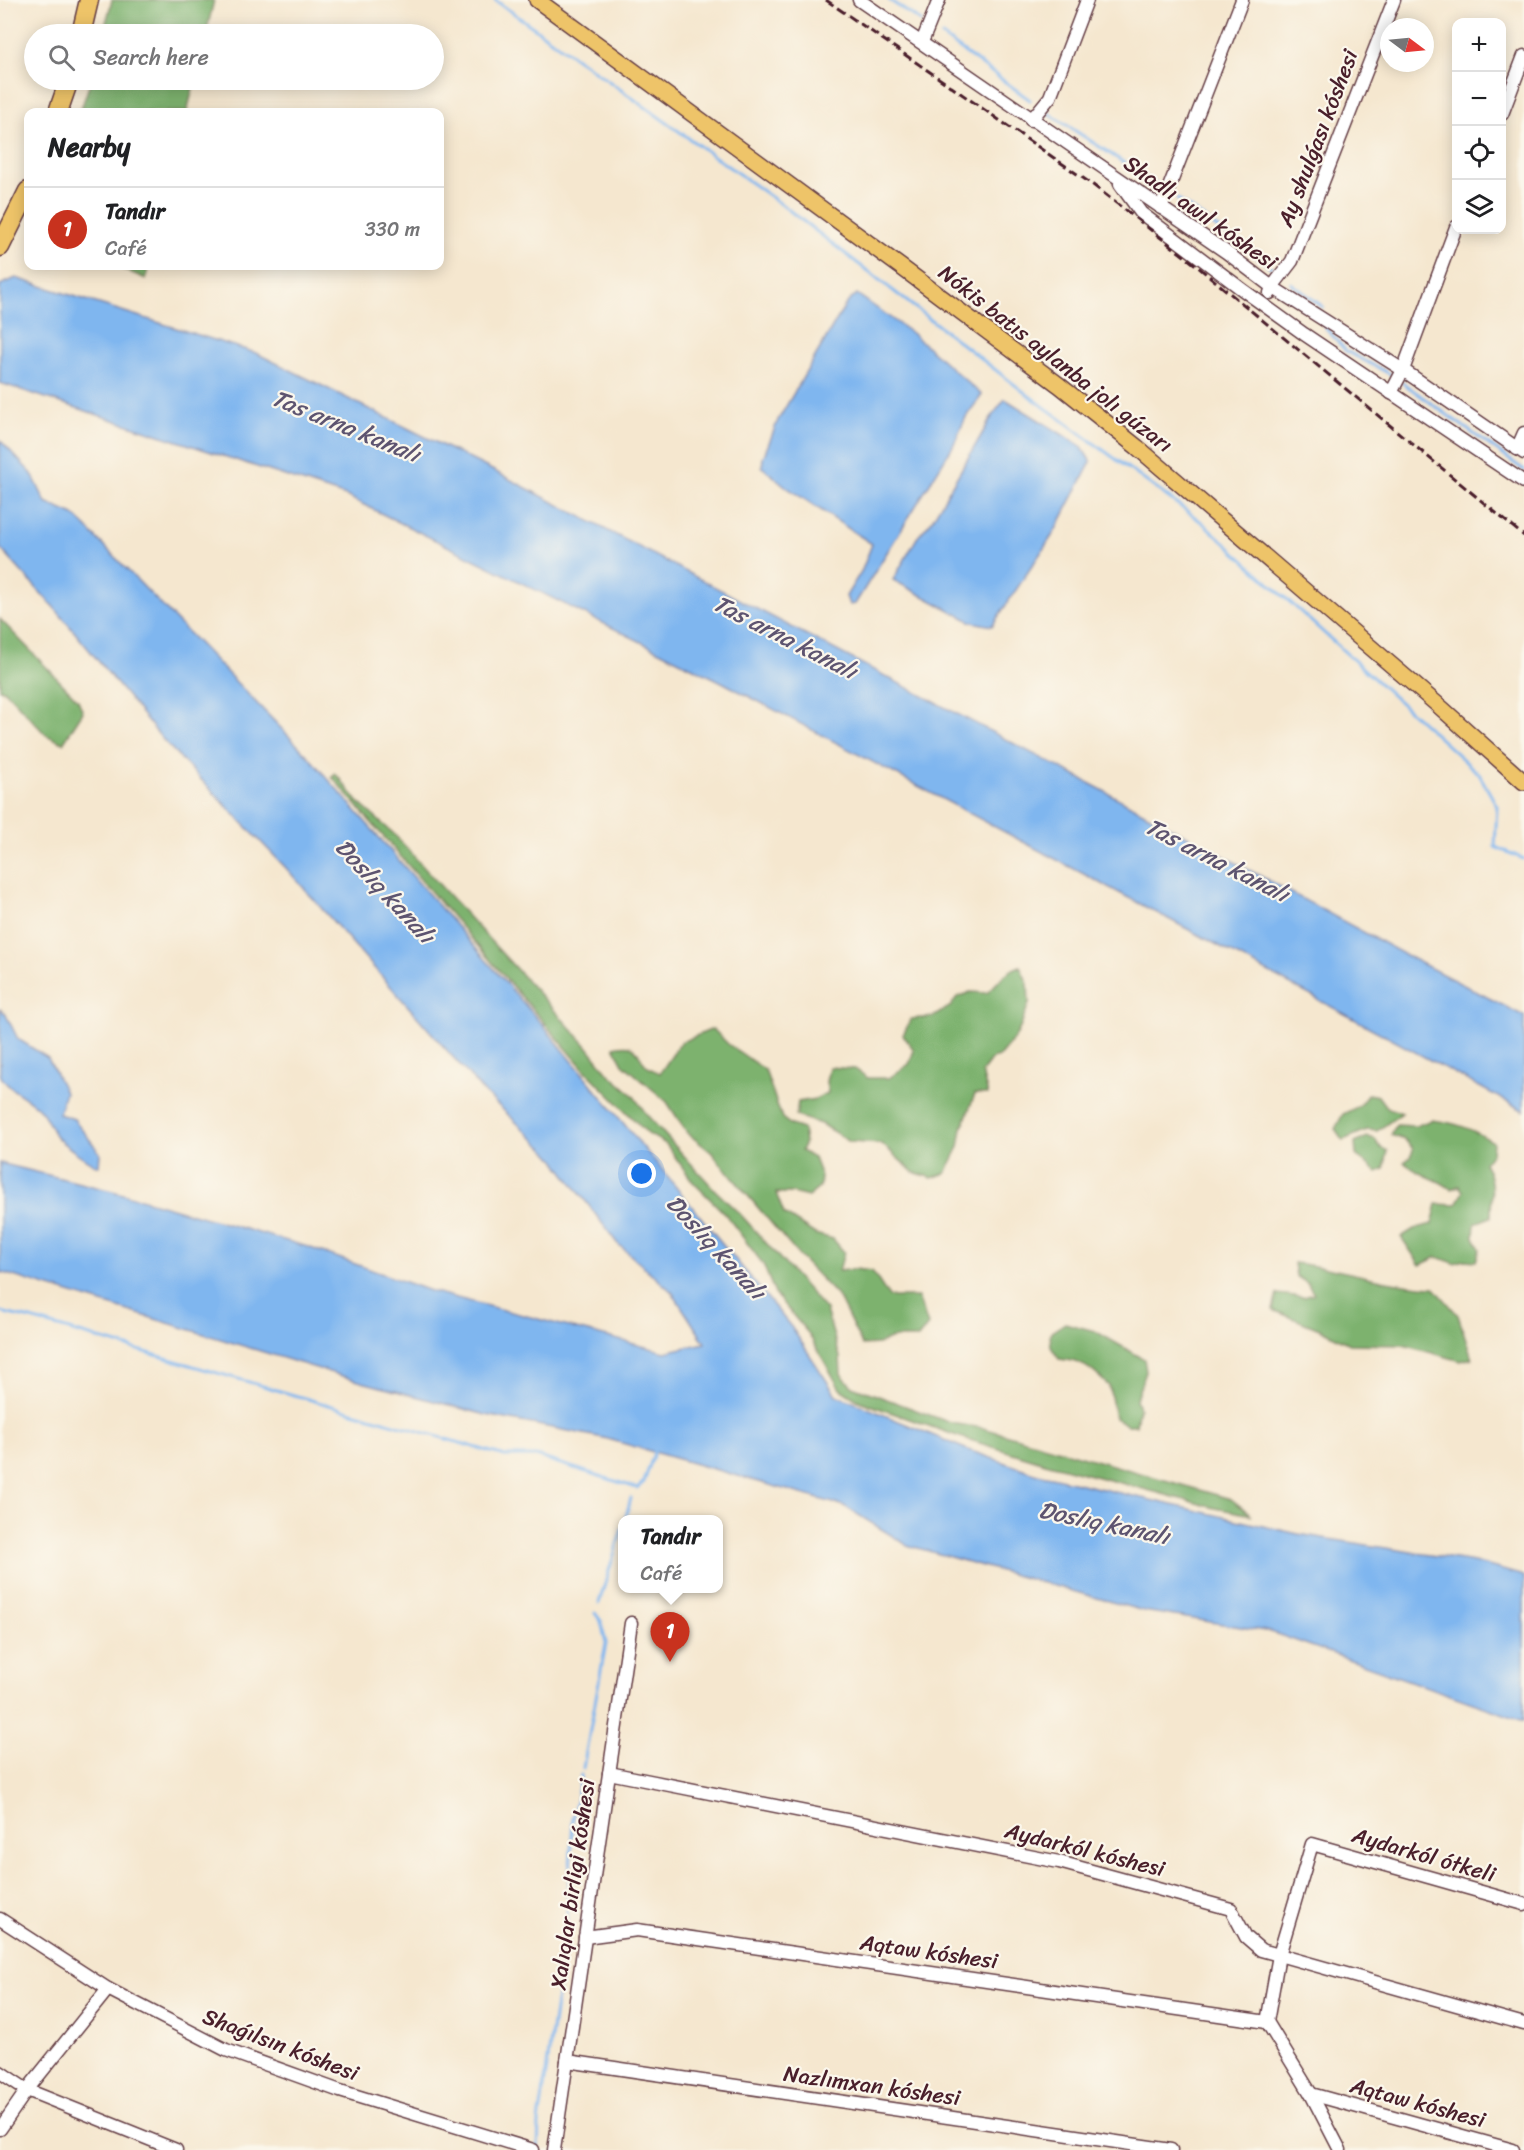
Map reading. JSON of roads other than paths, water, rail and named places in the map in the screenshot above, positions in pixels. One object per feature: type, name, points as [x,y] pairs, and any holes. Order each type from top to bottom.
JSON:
[{"type":"highway","points":[[83,24],[89,0]]},
{"type":"highway","points":[[59,108],[66,90]]},
{"type":"highway","points":[[0,247],[24,199]]},
{"type":"main road","name":"Nókis batıs aylanba jolı gúzarı","points":[[537,0],[901,267],[1128,440],[1438,705],[1524,782]]},
{"type":"street","name":"Shadlı awıl kóshesi","points":[[859,0],[1272,287],[1403,370],[1520,451]]},
{"type":"street","points":[[922,42],[939,0]]},
{"type":"street","points":[[1031,120],[1050,97],[1087,0]]},
{"type":"street","points":[[1161,208],[1242,0]]},
{"type":"street","name":"Ay shulǵası kóshesi","points":[[1272,287],[1292,261],[1394,0]]},
{"type":"street","points":[[1506,103],[1524,56]]},
{"type":"street","points":[[1116,178],[1141,213],[1304,334],[1524,482]]},
{"type":"street","points":[[1391,393],[1403,370],[1453,234]]},
{"type":"street","points":[[1266,306],[1272,287]]},
{"type":"street","points":[[1520,451],[1524,433]]},
{"type":"street","name":"Xalıqlar birligi kóshesi","points":[[554,2150],[631,1623]]},
{"type":"street","name":"Aydarkól kóshesi","points":[[609,1773],[951,1839],[1071,1865],[1231,1909],[1246,1937],[1261,1950],[1524,2024]]},
{"type":"street","name":"Aydarkól ótkeli","points":[[1279,1955],[1312,1844],[1524,1904]]},
{"type":"street","name":"Shaǵılsın kóshesi","points":[[0,1919],[108,1989],[226,2050],[340,2091],[529,2149]]},
{"type":"street","name":"Aqtaw kóshesi","points":[[585,1937],[637,1929],[1267,2022]]},
{"type":"street","points":[[1279,1955],[1267,2022],[1311,2094],[1340,2150]]},
{"type":"street","points":[[0,2129],[27,2090],[108,1989]]},
{"type":"street","name":"Nazlımxan kóshesi","points":[[567,2061],[1171,2150]]},
{"type":"street","points":[[0,2072],[27,2090],[176,2150]]},
{"type":"street","name":"Aqtaw kóshesi","points":[[1311,2094],[1513,2150]]},
{"type":"water","name":"Tas arna kanalı","points":[[16,278],[256,353],[494,471],[1108,793],[1409,957],[1524,1016],[1524,1111],[1210,941],[720,681],[346,496],[0,383],[0,285]]},
{"type":"water","points":[[857,294],[913,334],[982,395],[966,417],[953,446],[855,604],[849,605],[846,596],[862,570],[872,544],[789,489],[762,467],[763,458],[778,420],[846,304]]},
{"type":"water","points":[[1005,399],[1081,446],[1091,462],[1054,533],[992,626],[972,622],[893,580]]},
{"type":"water","name":"Doslıq kanalı","points":[[0,440],[32,474],[46,503],[74,515],[308,756],[541,1023],[792,1328],[836,1395],[968,1450],[1038,1474],[1298,1534],[1474,1562],[1524,1576],[1524,1721],[1271,1632],[1144,1611],[907,1545],[844,1506],[604,1438],[486,1415],[362,1382],[0,1272],[0,1163],[116,1192],[308,1247],[430,1291],[665,1352],[705,1343],[672,1292],[617,1243],[551,1155],[482,1090],[286,868],[164,741],[58,612],[0,548]]},
{"type":"water","points":[[0,1009],[5,1013],[18,1039],[48,1058],[65,1092],[59,1114],[74,1119],[100,1153],[99,1166],[69,1148],[55,1135],[41,1111],[3,1080],[0,1074]]},
{"type":"waterway","points":[[495,0],[781,204],[1028,395],[1203,523],[1479,774],[1497,806],[1495,847],[1524,859]]},
{"type":"waterway","points":[[889,0],[921,21]]},
{"type":"waterway","points":[[942,36],[1030,100]]},
{"type":"waterway","points":[[1048,113],[1158,185]]},
{"type":"waterway","points":[[1177,199],[1271,267]]},
{"type":"waterway","points":[[1291,283],[1323,307]]},
{"type":"waterway","points":[[1325,327],[1346,351],[1390,374]]},
{"type":"waterway","points":[[1403,383],[1524,470]]},
{"type":"waterway","points":[[0,1312],[505,1456],[536,1456],[637,1488],[644,1482],[655,1450]]},
{"type":"waterway","points":[[626,1515],[631,1498]]},
{"type":"waterway","points":[[599,1603],[618,1542]]},
{"type":"waterway","points":[[583,1768],[606,1643],[601,1621],[595,1613]]},
{"type":"waterway","points":[[538,2147],[539,2122],[566,1933],[573,1819],[581,1775]]},
{"type":"railway","points":[[826,0],[1093,185],[1192,262],[1524,536]]},
{"type":"place","name":"Tandır","points":[[670,1662]]}]
